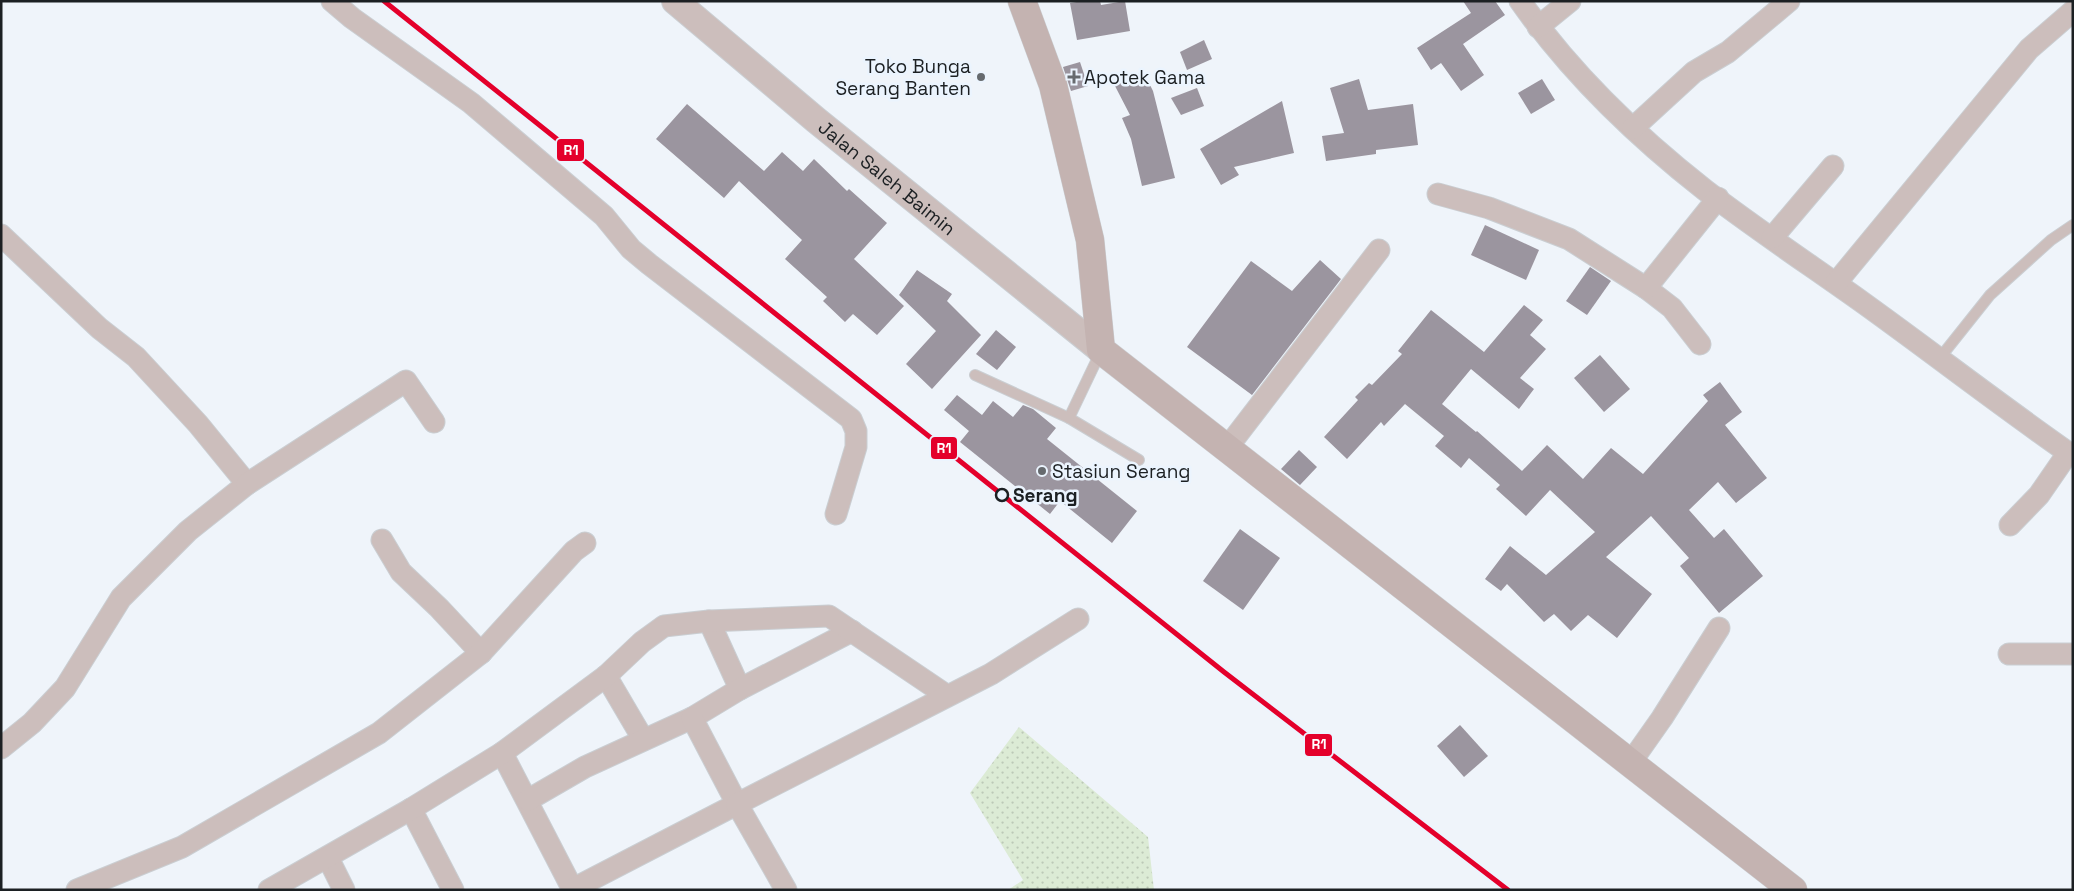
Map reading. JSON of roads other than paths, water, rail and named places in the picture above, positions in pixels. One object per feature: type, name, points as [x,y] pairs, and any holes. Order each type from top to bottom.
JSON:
[{"type":"main road","points":[[1022,1],[1053,86],[1090,240],[1101,350],[1793,890]]},
{"type":"street","points":[[332,1],[352,18],[471,103],[604,216],[643,259],[851,419],[856,431],[856,448],[836,514]]},
{"type":"street","name":"Jalan Saleh Baimin","points":[[675,1],[809,114],[1101,350]]},
{"type":"street","points":[[1520,1],[1538,26],[1601,97],[1633,128],[1706,191],[1836,283],[2071,455],[2039,495],[2010,525]]},
{"type":"street","points":[[1538,26],[1570,1]]},
{"type":"street","points":[[1633,128],[1694,72],[1728,52],[1789,1]]},
{"type":"street","points":[[1836,283],[2030,49],[2073,11]]},
{"type":"street","points":[[1772,238],[1833,166]]},
{"type":"street","points":[[1438,194],[1489,208],[1570,239],[1646,288],[1672,308],[1700,344]]},
{"type":"street","points":[[1646,288],[1718,198]]},
{"type":"street","points":[[1,234],[99,328],[136,357],[198,424],[247,484]]},
{"type":"street","points":[[1227,448],[1378,250]]},
{"type":"street","points":[[1,748],[32,723],[66,688],[121,598],[188,531],[247,484],[406,382],[434,422]]},
{"type":"street","points":[[382,540],[401,572],[439,608],[481,653]]},
{"type":"street","points":[[76,890],[182,847],[379,733],[481,653],[574,551],[585,543]]},
{"type":"street","points":[[269,890],[328,858],[502,753],[606,676],[642,642],[664,626],[829,616],[946,696]]},
{"type":"street","points":[[502,753],[573,889],[991,674],[1078,619]]},
{"type":"street","points":[[709,622],[740,689]]},
{"type":"street","points":[[1631,762],[1662,718],[1719,628]]},
{"type":"street","points":[[528,800],[585,766],[692,718],[740,689],[852,631]]},
{"type":"street","points":[[2009,654],[2073,654]]},
{"type":"street","points":[[606,676],[643,739]]},
{"type":"street","points":[[692,718],[737,804],[786,890]]},
{"type":"street","points":[[411,809],[453,890]]},
{"type":"street","points":[[328,858],[344,890]]},
{"type":"lane","points":[[1939,358],[1990,294],[2051,240],[2073,224]]},
{"type":"lane","points":[[1069,418],[1101,350]]},
{"type":"lane","points":[[976,375],[1069,418],[1139,460]]},
{"type":"place","name":"Toko Bunga Serang Banten","points":[[981,77]]},
{"type":"place","name":"Apotek Gama","points":[[1074,77]]},
{"type":"place","name":"Stasiun Serang","points":[[1042,471]]},
{"type":"place","name":"Serang","points":[[1002,495]]}]
